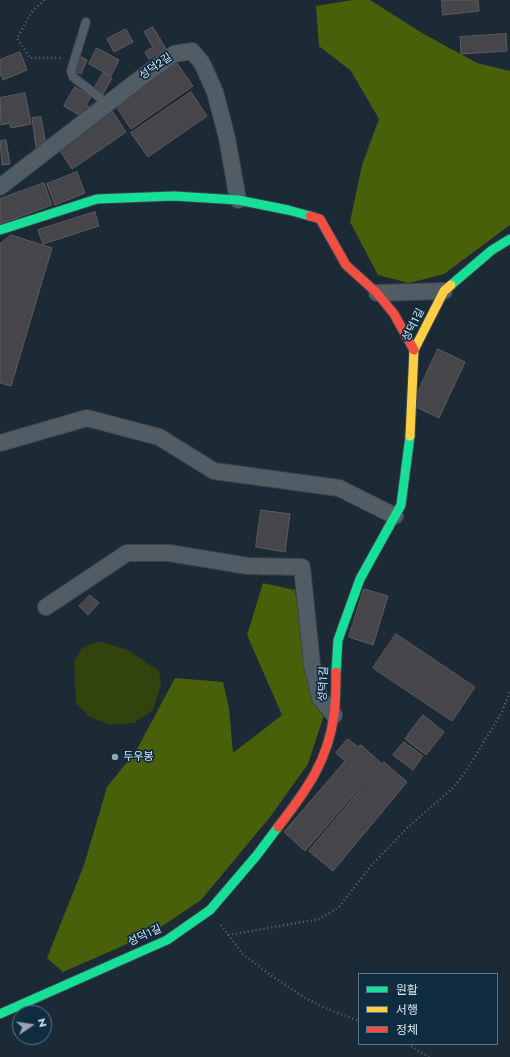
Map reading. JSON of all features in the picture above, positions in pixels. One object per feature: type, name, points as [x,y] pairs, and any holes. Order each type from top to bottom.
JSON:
[{"type":"street","name":"성덕2길","points":[[0,187],[174,54],[192,51],[202,63],[215,92],[227,138],[238,200]]},
{"type":"street","points":[[0,230],[97,199],[174,196],[238,200],[288,210],[320,219],[346,265],[377,293],[394,314],[414,350]]},
{"type":"street","name":"성덕1길","points":[[0,1014],[168,940],[210,910],[257,855],[313,779],[326,750],[334,715],[338,640],[360,579],[401,505],[409,447],[414,350],[444,291],[492,250],[510,239]]},
{"type":"street","points":[[377,293],[444,291]]},
{"type":"street","points":[[0,443],[87,418],[159,437],[214,471],[339,488],[395,516]]},
{"type":"street","points":[[46,607],[127,554],[170,553],[248,566],[302,568],[312,665],[320,698],[334,715]]},
{"type":"lane","points":[[86,22],[71,71],[73,77],[108,104]]},
{"type":"path","points":[[44,0],[32,12],[18,38],[30,58],[61,58],[71,71]]},
{"type":"path","points":[[228,935],[320,919],[339,907],[370,866],[407,828],[454,787],[468,768],[502,712],[510,691]]},
{"type":"path","points":[[210,910],[243,954],[299,994],[325,1008],[358,1021]]},
{"type":"path","points":[[410,1045],[429,1057]]},
{"type":"green space","points":[[353,0],[370,0],[422,33],[477,63],[510,71],[510,225],[444,274],[409,283],[378,275],[350,222],[362,165],[379,119],[351,71],[319,46],[316,6]]},
{"type":"green space","points":[[263,583],[295,590],[302,636],[325,712],[308,764],[270,817],[201,900],[152,933],[63,972],[47,958],[84,865],[107,787],[136,751],[175,678],[223,682],[229,708],[233,753],[282,715],[247,635]]},
{"type":"green space","points":[[102,642],[128,650],[159,671],[161,684],[153,710],[134,723],[109,725],[89,716],[76,704],[74,662],[81,649],[93,643]]},
{"type":"building","points":[[442,0],[478,0],[479,11],[443,15]]},
{"type":"building","points":[[153,27],[166,49],[149,59],[145,52],[153,47],[144,32]]},
{"type":"building","points":[[126,29],[133,42],[114,52],[107,39]]},
{"type":"building","points":[[506,34],[507,51],[461,54],[460,37]]},
{"type":"building","points":[[97,48],[119,60],[111,76],[89,64]]},
{"type":"building","points":[[20,52],[27,70],[3,80],[0,73],[0,60]]},
{"type":"building","points":[[80,56],[87,60],[81,74],[74,71]]},
{"type":"building","points":[[176,62],[193,86],[131,129],[115,105]]},
{"type":"building","points":[[103,73],[112,78],[103,94],[94,89]]},
{"type":"building","points":[[75,87],[91,97],[86,105],[90,107],[84,118],[64,106]]},
{"type":"building","points":[[191,92],[207,116],[148,157],[131,133]]},
{"type":"building","points":[[25,93],[31,124],[11,128],[10,123],[1,125],[0,98]]},
{"type":"building","points":[[111,109],[126,132],[72,169],[57,146]]},
{"type":"building","points":[[41,117],[46,145],[36,147],[32,118]]},
{"type":"building","points":[[6,140],[10,164],[2,165],[0,141]]},
{"type":"building","points":[[77,172],[85,193],[55,205],[47,184]]},
{"type":"building","points":[[44,183],[52,205],[0,224],[0,199]]},
{"type":"building","points":[[95,212],[99,226],[43,244],[38,230]]},
{"type":"building","points":[[11,235],[52,248],[11,386],[0,383],[0,244]]},
{"type":"building","points":[[438,349],[465,362],[439,418],[412,405]]},
{"type":"building","points":[[261,510],[290,514],[285,552],[256,547]]},
{"type":"building","points":[[364,589],[388,596],[373,645],[349,637]]},
{"type":"building","points":[[90,595],[99,603],[88,615],[79,606]]},
{"type":"building","points":[[396,634],[475,687],[452,721],[373,668]]},
{"type":"building","points":[[423,715],[444,732],[426,755],[405,739]]},
{"type":"building","points":[[348,739],[358,747],[361,745],[381,763],[305,851],[284,832],[345,761],[336,753]]},
{"type":"building","points":[[404,742],[423,756],[413,770],[393,755]]},
{"type":"building","points":[[384,762],[407,782],[333,871],[309,851]]},
{"type":"traffic: fast","points":[[0,230],[97,199],[174,196],[238,200],[310,216]]},
{"type":"traffic: fast","points":[[451,285],[492,250],[510,239]]},
{"type":"traffic: fast","points":[[336,672],[338,640],[360,579],[401,505],[410,436]]},
{"type":"traffic: fast","points":[[0,1014],[167,940],[210,910],[257,855],[278,827]]},
{"type":"traffic: slow","points":[[410,436],[414,350],[444,291],[451,285]]},
{"type":"traffic: jam","points":[[310,216],[320,219],[346,265],[377,293],[394,314],[414,350]]},
{"type":"traffic: jam","points":[[278,827],[298,801],[314,775],[327,747],[336,699],[336,672]]},
{"type":"place","name":"두우봉","points":[[115,757]]}]
